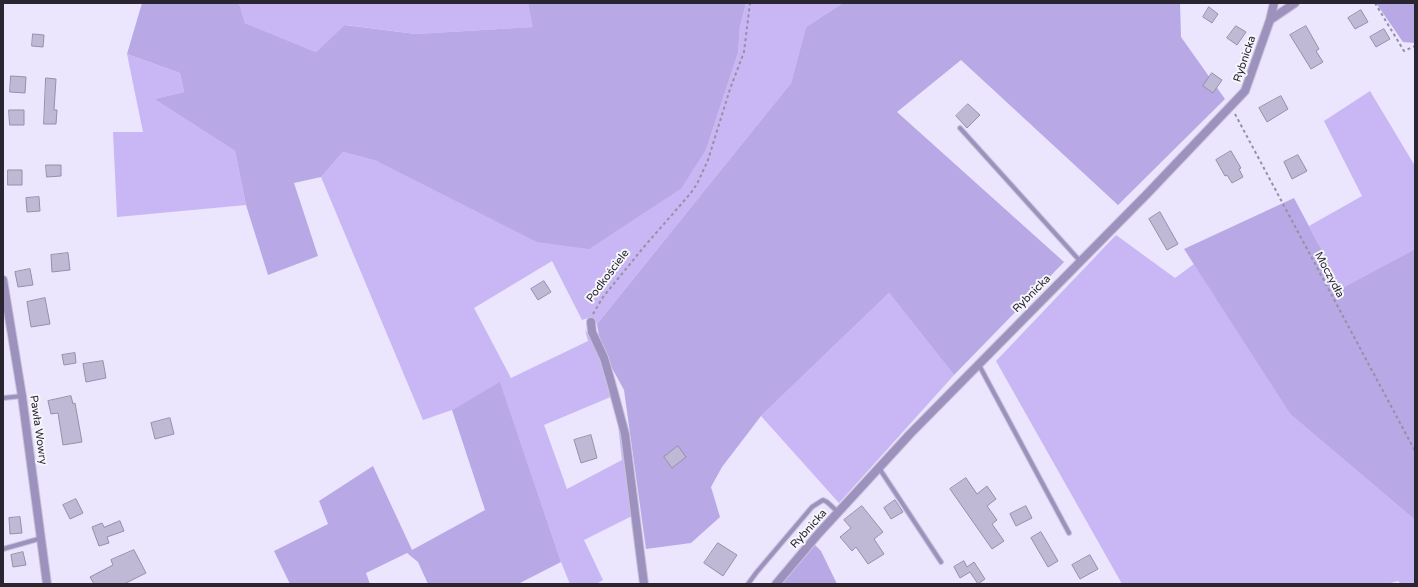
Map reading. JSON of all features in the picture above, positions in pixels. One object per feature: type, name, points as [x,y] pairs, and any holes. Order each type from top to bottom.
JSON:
[{"type":"street","name":"Rybnicka","points":[[776,584],[910,434],[1080,262],[1245,91],[1270,20],[1274,3]]},
{"type":"street","points":[[1270,20],[1296,3]]},
{"type":"street","name":"Pawła Wowry","points":[[3,280],[22,396],[47,584]]},
{"type":"street","points":[[590,322],[592,332],[604,358],[612,382],[625,434],[644,584]]},
{"type":"lane","points":[[960,128],[1080,262]]},
{"type":"lane","points":[[978,364],[1069,534]]},
{"type":"lane","points":[[3,398],[22,396]]},
{"type":"lane","points":[[879,468],[941,562]]},
{"type":"lane","points":[[748,584],[812,507],[819,501],[823,500],[827,502],[839,512]]},
{"type":"lane","points":[[3,549],[42,538]]},
{"type":"path","name":"Podkościele","points":[[590,322],[603,297],[697,184],[708,160],[730,89],[744,52],[750,3]]},
{"type":"path","points":[[1375,3],[1404,51],[1415,46]]},
{"type":"path","name":"Moczydła","points":[[1231,106],[1415,451]]},
{"type":"shaded area","points":[[142,3],[239,3],[245,23],[316,52],[345,25],[416,34],[533,27],[528,3],[746,3],[740,27],[738,53],[706,150],[682,188],[589,249],[537,242],[377,161],[343,152],[321,177],[294,183],[318,256],[268,275],[246,205],[235,151],[154,99],[184,92],[180,73],[127,54]]},
{"type":"shaded area","points":[[239,3],[528,3],[534,27],[416,34],[346,25],[316,52],[245,23]]},
{"type":"shaded area","points":[[746,3],[843,3],[806,27],[791,83],[597,324],[588,318],[582,320],[552,261],[474,308],[511,378],[588,341],[585,330],[591,337],[599,353],[613,396],[544,425],[567,489],[622,460],[618,425],[622,437],[632,516],[584,540],[603,580],[596,584],[570,584],[561,562],[500,383],[452,410],[423,420],[321,177],[343,152],[377,161],[682,188],[706,150],[738,53],[740,27]]},
{"type":"shaded area","points":[[843,3],[1180,3],[1181,37],[1225,99],[1118,205],[961,60],[897,112],[1064,262],[954,375],[889,293],[761,416],[722,467],[711,487],[720,517],[691,543],[646,549],[624,390],[601,348],[597,324],[791,83],[806,27]]},
{"type":"shaded area","points":[[1376,3],[1415,3],[1415,43],[1403,42]]},
{"type":"shaded area","points":[[127,54],[180,73],[184,92],[154,99],[235,151],[246,205],[117,217],[113,132],[143,132]]},
{"type":"shaded area","points":[[1370,91],[1415,166],[1415,249],[1342,288],[1309,226],[1362,196],[1324,121]]},
{"type":"shaded area","points":[[1294,198],[1342,288],[1415,249],[1415,520],[1290,414],[1184,249]]},
{"type":"shaded area","points":[[1116,235],[1175,278],[1194,264],[1290,414],[1415,520],[1415,584],[1401,584],[1398,581],[1387,584],[1122,584],[996,361]]},
{"type":"shaded area","points":[[889,293],[954,375],[839,503],[761,416]]},
{"type":"shaded area","points":[[500,382],[561,562],[518,584],[428,584],[418,562],[407,553],[366,573],[370,584],[290,584],[274,551],[328,524],[319,501],[373,466],[412,550],[485,510],[452,410]]},
{"type":"shaded area","points":[[813,543],[821,551],[837,584],[781,584]]},
{"type":"building","points":[[1209,7],[1218,14],[1212,23],[1203,17]]},
{"type":"building","points":[[1361,10],[1368,22],[1355,29],[1348,18]]},
{"type":"building","points":[[1236,26],[1246,32],[1237,45],[1227,38]]},
{"type":"building","points":[[1306,26],[1319,49],[1316,51],[1323,62],[1311,69],[1290,35]]},
{"type":"building","points":[[1384,29],[1390,39],[1376,47],[1370,37]]},
{"type":"building","points":[[33,34],[44,35],[43,47],[32,46]]},
{"type":"building","points":[[1212,73],[1222,80],[1213,93],[1203,86]]},
{"type":"building","points":[[11,76],[26,77],[25,93],[10,92]]},
{"type":"building","points":[[46,78],[56,79],[54,110],[57,110],[56,124],[44,124]]},
{"type":"building","points":[[1281,96],[1288,109],[1267,122],[1259,108]]},
{"type":"building","points":[[968,104],[980,115],[967,128],[956,116]]},
{"type":"building","points":[[9,110],[24,110],[24,125],[10,125]]},
{"type":"building","points":[[1231,151],[1241,168],[1239,169],[1243,177],[1232,183],[1227,175],[1225,176],[1216,160]]},
{"type":"building","points":[[1298,155],[1307,171],[1292,179],[1284,162]]},
{"type":"building","points":[[46,165],[61,165],[61,176],[47,177]]},
{"type":"building","points":[[8,170],[22,170],[22,185],[8,185]]},
{"type":"building","points":[[39,197],[40,211],[27,212],[26,198]]},
{"type":"building","points":[[1160,212],[1178,244],[1167,250],[1149,219]]},
{"type":"building","points":[[68,253],[70,270],[52,272],[51,255]]},
{"type":"building","points":[[30,269],[33,285],[18,287],[15,272]]},
{"type":"building","points":[[544,281],[551,292],[538,300],[531,289]]},
{"type":"building","points":[[45,298],[50,324],[31,327],[27,302]]},
{"type":"building","points":[[75,353],[76,363],[64,365],[62,355]]},
{"type":"building","points":[[103,361],[106,378],[86,382],[83,364]]},
{"type":"building","points":[[71,396],[73,404],[75,403],[82,442],[63,445],[58,413],[51,414],[48,401]]},
{"type":"building","points":[[170,418],[174,434],[155,439],[151,423]]},
{"type":"building","points":[[591,435],[597,458],[581,463],[574,440]]},
{"type":"building","points":[[678,446],[686,457],[672,468],[664,457]]},
{"type":"building","points":[[966,478],[977,494],[987,486],[996,499],[987,506],[997,520],[992,524],[1004,541],[992,549],[950,489]]},
{"type":"building","points":[[76,499],[83,513],[70,519],[63,505]]},
{"type":"building","points":[[895,500],[903,512],[891,519],[884,508]]},
{"type":"building","points":[[862,506],[883,532],[874,539],[884,554],[868,564],[856,547],[852,551],[840,537],[851,528],[844,520]]},
{"type":"building","points":[[1026,506],[1032,518],[1016,526],[1010,514]]},
{"type":"building","points":[[20,517],[22,533],[10,534],[9,518]]},
{"type":"building","points":[[120,521],[124,531],[107,537],[109,543],[99,546],[92,527],[102,523],[104,527]]},
{"type":"building","points":[[1041,532],[1058,561],[1048,567],[1031,538]]},
{"type":"building","points":[[718,543],[737,555],[723,576],[704,563]]},
{"type":"building","points":[[134,550],[146,573],[124,584],[94,584],[90,577],[113,565],[111,560]]},
{"type":"building","points":[[23,552],[26,565],[13,567],[11,555]]},
{"type":"building","points":[[1090,555],[1098,569],[1080,579],[1072,565]]},
{"type":"building","points":[[964,561],[967,567],[974,562],[985,579],[978,584],[970,572],[960,578],[954,567]]}]
